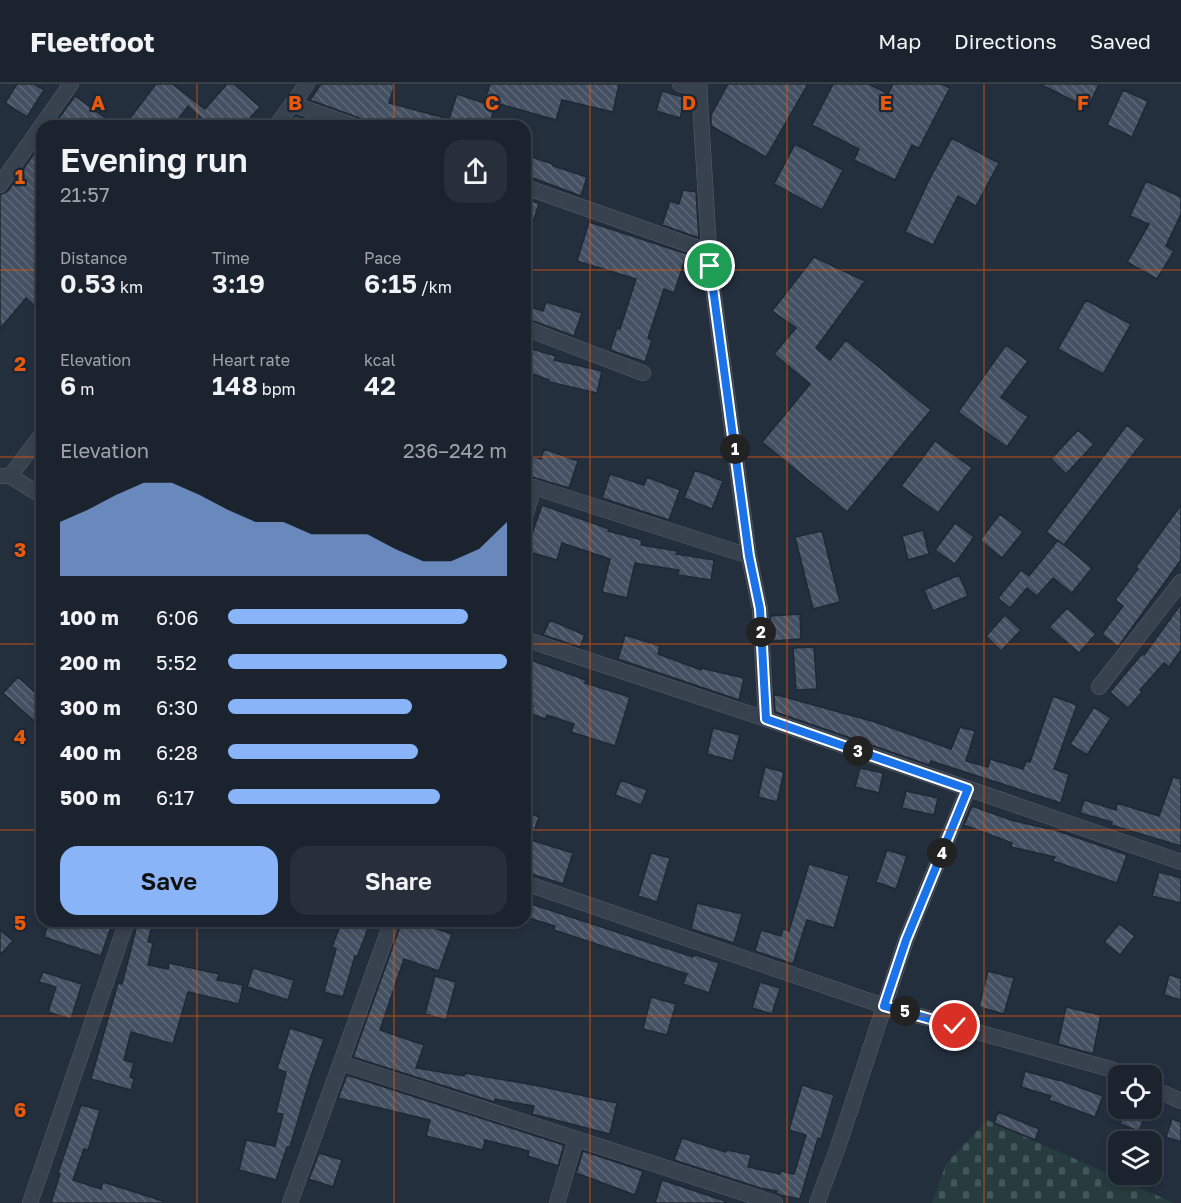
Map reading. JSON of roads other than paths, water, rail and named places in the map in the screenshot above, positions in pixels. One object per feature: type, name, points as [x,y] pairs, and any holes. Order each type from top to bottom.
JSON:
[{"type":"street","points":[[46,120],[71,84]]},
{"type":"street","points":[[280,120],[307,84]]},
{"type":"street","points":[[680,84],[699,87],[710,252],[749,556],[760,609],[766,719]]},
{"type":"street","points":[[292,104],[338,120]]},
{"type":"street","points":[[0,185],[36,134]]},
{"type":"street","points":[[531,188],[710,252]]},
{"type":"street","points":[[531,330],[643,372]]},
{"type":"street","points":[[36,441],[5,476],[36,493]]},
{"type":"street","points":[[531,485],[749,556]]},
{"type":"street","points":[[1099,687],[1181,582]]},
{"type":"street","points":[[531,641],[1181,862]]},
{"type":"street","points":[[817,1203],[838,1148],[906,940],[968,789]]},
{"type":"street","points":[[531,885],[884,1006],[1108,1068]]},
{"type":"street","points":[[32,1203],[125,927]]},
{"type":"street","points":[[290,1203],[390,927]]},
{"type":"street","points":[[341,1063],[775,1203]]},
{"type":"street","points":[[1162,1092],[1181,1101]]},
{"type":"street","points":[[557,1203],[576,1139]]}]
